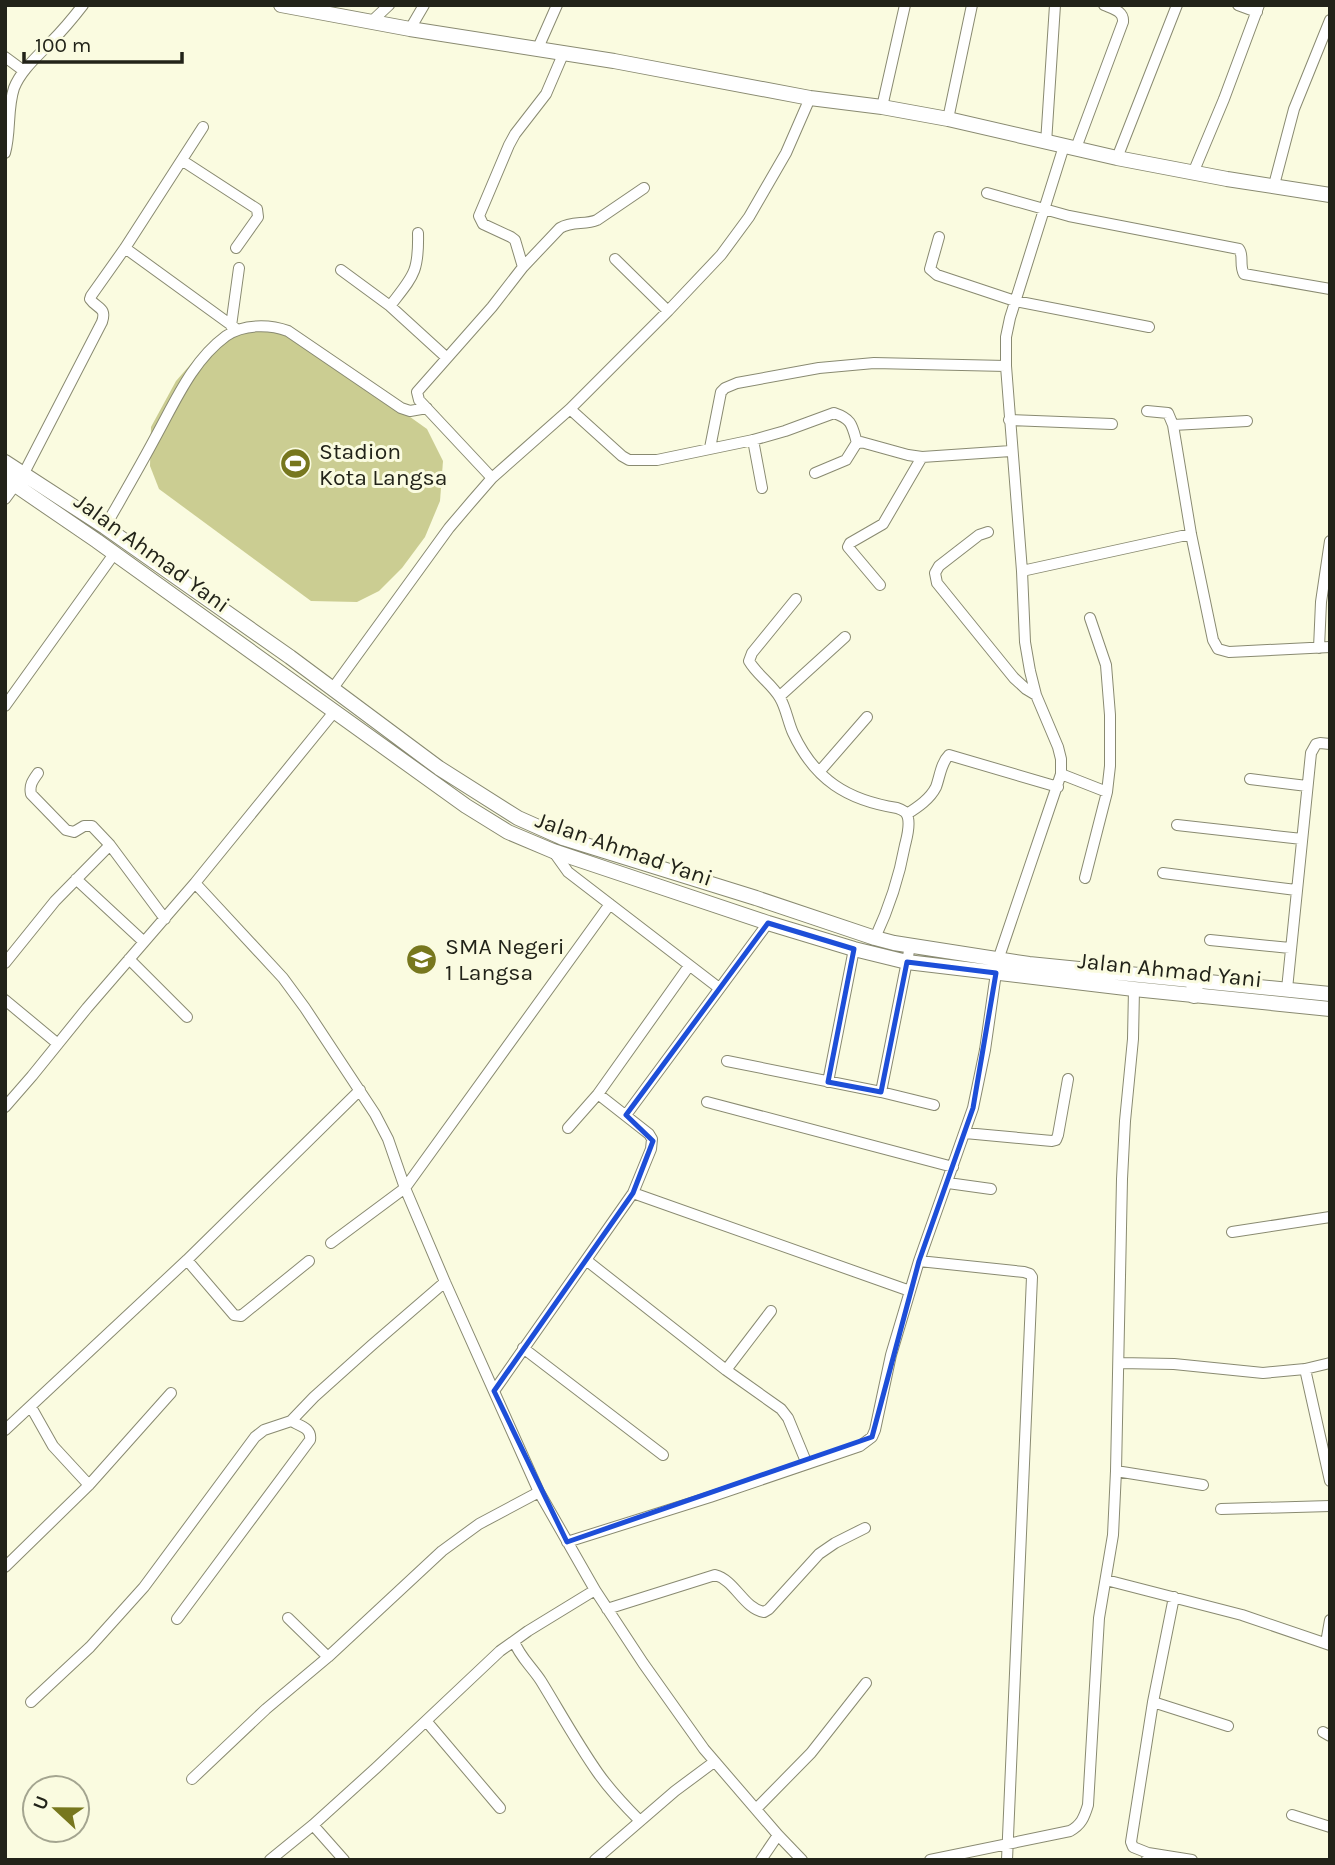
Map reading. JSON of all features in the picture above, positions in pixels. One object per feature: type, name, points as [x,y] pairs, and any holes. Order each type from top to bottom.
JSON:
[{"type":"main road","points":[[281,5],[410,29],[564,52],[810,98],[882,107],[948,119],[1116,158],[1330,195]]},
{"type":"main road","points":[[5,462],[15,479],[105,527],[333,688],[439,768],[537,828],[875,938],[997,967],[1195,988],[1287,989],[1330,994]]},
{"type":"main road","name":"Jalan Ahmad Yani","points":[[15,479],[114,554],[429,781],[508,832],[553,851],[768,923],[906,962],[997,967],[1134,989],[1195,988],[1330,1009]]},
{"type":"street","points":[[5,153],[13,89],[24,71],[83,5]]},
{"type":"street","points":[[372,22],[389,5]]},
{"type":"street","points":[[410,29],[424,5]]},
{"type":"street","points":[[538,48],[557,5]]},
{"type":"street","points":[[882,107],[905,5]]},
{"type":"street","points":[[948,119],[972,5]]},
{"type":"street","points":[[1046,143],[1055,5]]},
{"type":"street","points":[[568,1542],[860,1446],[872,1437],[878,1422],[891,1355],[919,1261],[965,1133],[979,1081],[997,967],[1061,774],[1058,747],[1036,695],[1025,642],[1022,571],[1009,420],[1006,337],[1045,210],[1123,22],[1120,12],[1104,5]]},
{"type":"street","points":[[1116,158],[1177,5]]},
{"type":"street","points":[[1193,173],[1258,9],[1238,5]]},
{"type":"street","points":[[1274,185],[1294,109],[1330,20]]},
{"type":"street","points":[[523,267],[515,240],[483,224],[480,216],[509,145],[546,94],[564,52]]},
{"type":"street","points":[[5,57],[24,71]]},
{"type":"street","points":[[333,688],[449,528],[492,478],[570,409],[721,255],[749,216],[786,153],[810,98]]},
{"type":"street","points":[[5,499],[102,322],[103,311],[92,302],[91,296],[183,161],[203,127]]},
{"type":"street","points":[[183,161],[258,212],[258,217],[236,248]]},
{"type":"street","points":[[492,478],[419,400],[418,392],[523,267],[564,225],[593,222],[645,188]]},
{"type":"street","points":[[987,193],[1045,210],[1238,248],[1241,251],[1244,274],[1330,289]]},
{"type":"street","points":[[390,306],[414,273],[418,259],[418,233]]},
{"type":"street","points":[[939,237],[930,270],[934,274],[1015,301],[1149,327]]},
{"type":"street","points":[[125,248],[235,328],[265,326],[288,331],[401,408],[410,411],[427,408]]},
{"type":"street","points":[[615,259],[668,312]]},
{"type":"street","points":[[105,527],[184,384],[202,360],[235,328],[239,268]]},
{"type":"street","points":[[341,270],[390,306],[447,358]]},
{"type":"street","points":[[710,448],[721,392],[737,383],[820,368],[874,363],[1006,366]]},
{"type":"street","points":[[570,409],[629,460],[657,460],[753,440],[834,413],[845,417],[852,424],[858,443]]},
{"type":"street","points":[[1147,411],[1168,413],[1173,425],[1191,534],[1213,640],[1218,649],[1229,652],[1324,648],[1321,602],[1330,541]]},
{"type":"street","points":[[1009,420],[1112,424]]},
{"type":"street","points":[[1173,425],[1247,421]]},
{"type":"street","points":[[753,440],[762,488]]},
{"type":"street","points":[[815,473],[846,460],[858,443],[864,442],[922,457],[1011,451]]},
{"type":"street","points":[[880,585],[848,547],[850,543],[883,524],[922,457]]},
{"type":"street","points":[[988,532],[979,535],[939,566],[935,573],[937,583],[1014,678],[1036,695]]},
{"type":"street","points":[[1022,571],[1191,534]]},
{"type":"street","points":[[5,706],[114,554]]},
{"type":"street","points":[[796,599],[752,653],[749,661],[779,696],[803,750],[837,788],[851,796],[903,810],[907,814],[909,828],[901,867],[894,893],[875,938]]},
{"type":"street","points":[[1084,878],[1107,792],[1110,766],[1106,665],[1090,618]]},
{"type":"street","points":[[779,696],[845,636]]},
{"type":"street","points":[[5,1107],[195,883],[334,712]]},
{"type":"street","points":[[820,771],[867,717]]},
{"type":"street","points":[[1287,989],[1312,748],[1320,743],[1330,744]]},
{"type":"street","points":[[907,814],[926,800],[935,789],[945,759],[949,755],[1058,787]]},
{"type":"street","points":[[38,773],[31,783],[31,794],[66,830],[74,832],[92,825],[165,919]]},
{"type":"street","points":[[1061,774],[1107,792]]},
{"type":"street","points":[[1250,779],[1307,786]]},
{"type":"street","points":[[1177,825],[1302,839]]},
{"type":"street","points":[[5,963],[55,901],[110,845]]},
{"type":"street","points":[[553,851],[568,872],[719,988]]},
{"type":"street","points":[[1163,873],[1296,890]]},
{"type":"street","points":[[76,878],[144,942]]},
{"type":"street","points":[[195,883],[283,978],[375,1114],[388,1139],[405,1188],[445,1282],[540,1492],[595,1590],[714,1762],[803,1860]]},
{"type":"street","points":[[331,1243],[405,1188],[610,904]]},
{"type":"street","points":[[626,1115],[768,923]]},
{"type":"street","points":[[1210,940],[1290,948]]},
{"type":"street","points":[[881,1092],[910,946]]},
{"type":"street","points":[[828,1082],[854,949]]},
{"type":"street","points":[[129,959],[187,1017]]},
{"type":"street","points":[[568,1128],[598,1094],[690,966]]},
{"type":"street","points":[[930,1860],[1070,1831],[1078,1827],[1084,1819],[1090,1796],[1099,1618],[1113,1535],[1122,1179],[1133,1040],[1134,989]]},
{"type":"street","points":[[5,1000],[58,1044]]},
{"type":"street","points":[[727,1061],[934,1105]]},
{"type":"street","points":[[965,1133],[1056,1140],[1068,1079]]},
{"type":"street","points":[[5,1430],[187,1260],[360,1090]]},
{"type":"street","points":[[494,1391],[633,1193],[650,1149],[652,1139],[644,1129],[598,1094]]},
{"type":"street","points":[[707,1102],[953,1167]]},
{"type":"street","points":[[948,1183],[991,1189]]},
{"type":"street","points":[[633,1193],[910,1291]]},
{"type":"street","points":[[1232,1232],[1330,1217]]},
{"type":"street","points":[[187,1260],[237,1316],[242,1315],[309,1261]]},
{"type":"street","points":[[586,1260],[726,1370],[781,1409],[788,1418],[807,1464]]},
{"type":"street","points":[[919,1261],[1024,1272],[1032,1277],[1007,1860]]},
{"type":"street","points":[[31,1703],[90,1647],[144,1587],[256,1437],[264,1430],[291,1421],[314,1397],[445,1282]]},
{"type":"street","points":[[726,1370],[771,1311]]},
{"type":"street","points":[[523,1348],[663,1455]]},
{"type":"street","points":[[1119,1363],[1174,1364],[1263,1373],[1305,1369],[1330,1363]]},
{"type":"street","points":[[1305,1369],[1330,1481]]},
{"type":"street","points":[[5,1567],[89,1485],[171,1394]]},
{"type":"street","points":[[31,1407],[53,1446],[89,1485]]},
{"type":"street","points":[[177,1619],[310,1440],[309,1431],[291,1421]]},
{"type":"street","points":[[1116,1471],[1203,1485]]},
{"type":"street","points":[[192,1779],[442,1551],[479,1524],[540,1492]]},
{"type":"street","points":[[1222,1509],[1330,1506]]},
{"type":"street","points":[[607,1609],[718,1576],[757,1610],[764,1612],[819,1554],[866,1528]]},
{"type":"street","points":[[1106,1580],[1242,1615],[1328,1644],[1330,1620]]},
{"type":"street","points":[[270,1860],[313,1825],[514,1641],[595,1590]]},
{"type":"street","points":[[1174,1597],[1153,1702],[1131,1842],[1133,1847],[1147,1857],[1192,1860]]},
{"type":"street","points":[[288,1618],[328,1657]]},
{"type":"street","points":[[514,1641],[598,1773],[640,1821]]},
{"type":"street","points":[[756,1809],[811,1753],[866,1683]]},
{"type":"street","points":[[1153,1702],[1228,1726]]},
{"type":"street","points":[[427,1722],[500,1808]]},
{"type":"street","points":[[595,1860],[675,1791],[714,1762]]},
{"type":"street","points":[[1292,1815],[1330,1828]]},
{"type":"street","points":[[313,1825],[344,1860]]},
{"type":"street","points":[[761,1860],[778,1835]]},
{"type":"highlighted area","points":[[768,923],[854,949],[828,1082],[881,1092],[907,962],[996,973],[973,1108],[919,1261],[872,1437],[567,1542],[494,1391],[633,1193],[653,1141],[626,1115]]},
{"type":"green space","name":"Stadion Kota Langsa","points":[[285,328],[427,429],[443,461],[440,501],[425,537],[402,568],[379,591],[357,602],[311,601],[159,489],[150,466],[151,427],[176,381],[204,349],[229,330]]},
{"type":"place","name":"Stadion Kota Langsa","points":[[296,464]]},
{"type":"place","name":"SMA Negeri 1 Langsa","points":[[422,959]]}]
